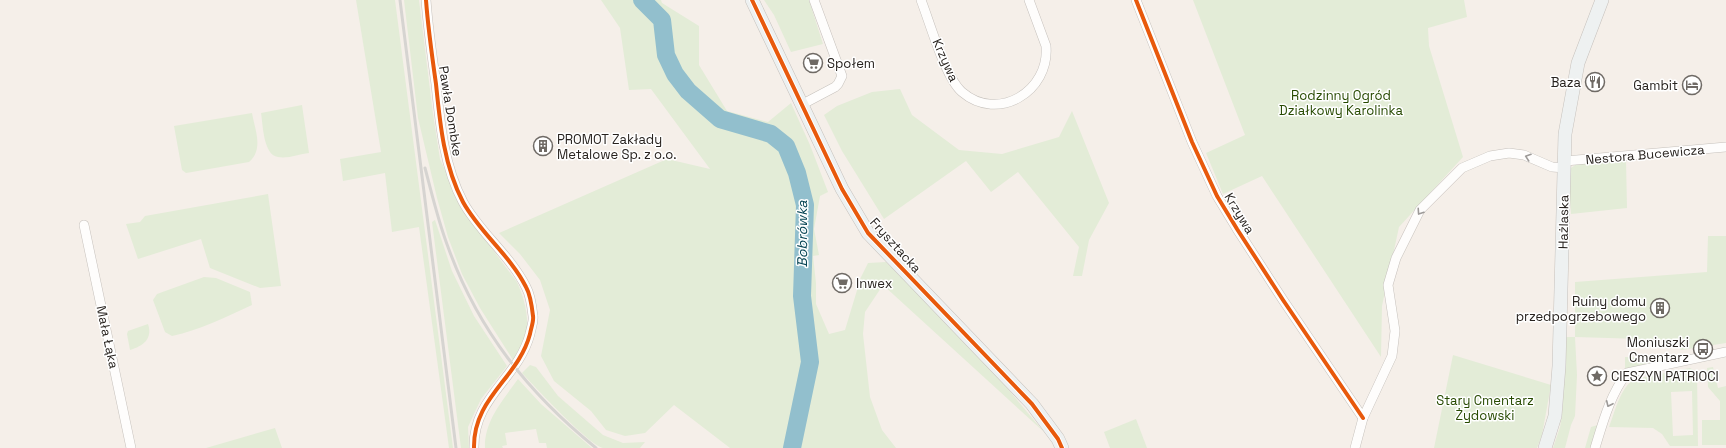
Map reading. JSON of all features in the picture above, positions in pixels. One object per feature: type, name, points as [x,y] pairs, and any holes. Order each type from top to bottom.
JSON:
[{"type":"street","name":"Pawła Dombke","points":[[426,0],[442,136],[450,170],[463,201],[480,228],[513,266],[527,288],[534,318],[527,345],[520,360],[490,397],[482,410],[474,436],[474,448]]},
{"type":"street","name":"Frysztacka","points":[[752,0],[842,189],[868,233],[1032,404],[1058,439],[1062,448]]},
{"type":"street","points":[[801,105],[835,87],[842,76],[814,0]]},
{"type":"street","name":"Krzywa","points":[[921,0],[953,80],[962,92],[982,102],[999,104],[1026,94],[1037,83],[1044,69],[1046,46],[1029,0]]},
{"type":"street","name":"Krzywa","points":[[1136,0],[1192,142],[1217,196],[1236,229],[1363,418]]},
{"type":"street","name":"Hażlaska","points":[[1545,448],[1555,416],[1560,366],[1566,134],[1578,63],[1602,0]]},
{"type":"street","name":"Nestora Bucewicza","points":[[1355,448],[1363,418],[1392,356],[1395,331],[1388,286],[1396,258],[1420,210],[1462,168],[1490,156],[1509,153],[1524,155],[1552,167],[1565,164],[1726,147]]},
{"type":"street","name":"Mała Łąka","points":[[84,225],[131,448]]},
{"type":"street","points":[[1595,448],[1606,410],[1619,383],[1627,373],[1726,352]]},
{"type":"green space","points":[[356,0],[395,0],[453,448],[449,448],[419,227],[392,232],[385,173],[343,181],[340,159],[381,152]]},
{"type":"green space","points":[[404,0],[419,0],[440,159],[463,210],[517,282],[522,295],[527,317],[527,332],[524,341],[513,360],[480,308],[462,274],[448,237],[418,118]]},
{"type":"green space","points":[[601,0],[635,0],[655,22],[659,45],[667,72],[692,101],[721,128],[761,137],[783,149],[794,181],[799,209],[796,276],[805,364],[795,406],[788,448],[730,448],[674,405],[645,433],[625,436],[606,430],[591,411],[554,381],[541,356],[550,310],[540,280],[520,254],[499,233],[667,159],[710,169],[651,89],[629,90],[620,28]]},
{"type":"green space","points":[[647,0],[661,0],[662,3],[699,26],[699,65],[727,111],[768,122],[791,103],[810,145],[828,192],[820,196],[814,229],[819,255],[813,256],[816,283],[816,304],[829,334],[845,330],[861,277],[868,263],[886,262],[986,363],[1044,432],[883,285],[865,312],[863,334],[870,397],[882,430],[896,448],[796,448],[815,364],[815,337],[808,295],[812,204],[804,177],[787,145],[771,129],[719,112],[689,86],[669,51],[670,21],[659,14]]},
{"type":"green space","points":[[764,0],[809,0],[823,44],[791,52],[774,15]]},
{"type":"green space","name":"Rodzinny Ogród Działkowy Karolinka","points":[[1193,0],[1464,0],[1467,17],[1428,28],[1429,46],[1463,157],[1399,227],[1382,306],[1381,357],[1262,176],[1223,194],[1206,153],[1245,135]]},
{"type":"green space","points":[[900,89],[912,115],[959,150],[1002,154],[1059,137],[1072,111],[1109,203],[1089,240],[1082,276],[1073,276],[1079,247],[1018,172],[991,192],[966,161],[884,219],[842,151],[824,115],[837,106],[872,92]]},
{"type":"green space","points":[[302,105],[309,153],[286,157],[278,157],[273,155],[269,151],[265,138],[261,113]]},
{"type":"green space","points":[[252,113],[257,145],[254,157],[249,162],[186,173],[182,170],[174,126]]},
{"type":"green space","points":[[1626,160],[1627,208],[1571,214],[1568,170],[1577,164]]},
{"type":"green space","points":[[268,194],[281,286],[260,288],[210,268],[201,239],[138,259],[126,224],[140,222],[145,216]]},
{"type":"green space","points":[[435,220],[452,271],[474,316],[507,366],[481,399],[468,427],[469,448],[461,448],[432,222]]},
{"type":"green space","points":[[1708,236],[1726,236],[1726,343],[1681,350],[1674,340],[1575,337],[1575,282],[1707,272]]},
{"type":"green space","points":[[204,277],[216,278],[250,292],[252,305],[213,323],[193,330],[172,336],[165,332],[153,300],[157,294]]},
{"type":"green space","points":[[148,324],[149,334],[146,341],[130,350],[127,334],[128,331]]},
{"type":"green space","points":[[1566,337],[1575,337],[1577,375],[1575,416],[1565,448],[1553,448],[1560,427],[1562,415]]},
{"type":"green space","name":"Stary Cmentarz Żydowski","points":[[1453,355],[1551,385],[1542,435],[1537,448],[1434,448]]},
{"type":"green space","points":[[1625,357],[1669,358],[1625,370]]},
{"type":"green space","points":[[530,365],[536,367],[558,396],[603,435],[623,443],[645,442],[640,448],[603,448],[596,444],[562,415],[522,373]]},
{"type":"green space","points":[[1713,367],[1718,388],[1726,386],[1726,445],[1702,445],[1702,420],[1720,420],[1720,401],[1708,387],[1707,368]]},
{"type":"green space","points":[[1690,368],[1697,372],[1698,446],[1670,446],[1662,434],[1653,428],[1609,427],[1625,388],[1635,379]],"holes":[[[1692,391],[1693,435],[1673,436],[1671,392]]]},
{"type":"green space","points":[[518,379],[541,404],[592,448],[547,448],[546,443],[539,443],[536,429],[505,433],[507,445],[502,446],[503,448],[485,448],[491,420]]},
{"type":"green space","points":[[1136,419],[1147,448],[1110,448],[1104,432]]},
{"type":"green space","points":[[1598,425],[1591,448],[1585,448],[1591,427]]},
{"type":"green space","points":[[275,428],[282,448],[206,448]]},
{"type":"waterway","name":"Bobrówka","points":[[642,0],[662,20],[666,55],[675,74],[688,91],[720,119],[771,134],[786,146],[797,173],[805,205],[802,296],[810,362],[792,448]]},
{"type":"railway","points":[[400,0],[456,448]]},
{"type":"railway","points":[[425,168],[444,237],[460,277],[474,306],[490,333],[527,382],[548,405],[596,448]]},
{"type":"cycle path","points":[[426,0],[441,129],[451,174],[463,202],[470,213],[512,265],[526,287],[529,293],[533,316],[530,334],[524,350],[516,364],[488,401],[481,415],[476,430],[474,448]]},
{"type":"cycle path","points":[[752,0],[842,189],[868,233],[1032,404],[1058,439],[1062,448]]},
{"type":"cycle path","points":[[1136,0],[1192,142],[1217,196],[1283,300],[1363,418]]},
{"type":"place","name":"Społem","points":[[813,63]]},
{"type":"place","name":"Baza","points":[[1595,82]]},
{"type":"place","name":"Gambit","points":[[1692,85]]},
{"type":"place","name":"PROMOT Zakłady Metalowe Sp. z o.o.","points":[[543,146]]},
{"type":"place","name":"Inwex","points":[[842,283]]},
{"type":"place","name":"Ruiny domu przedpogrzebowego","points":[[1660,308]]},
{"type":"place","name":"Moniuszki Cmentarz","points":[[1703,349]]},
{"type":"place","name":"CIESZYN PATRIOCI","points":[[1597,376]]}]
